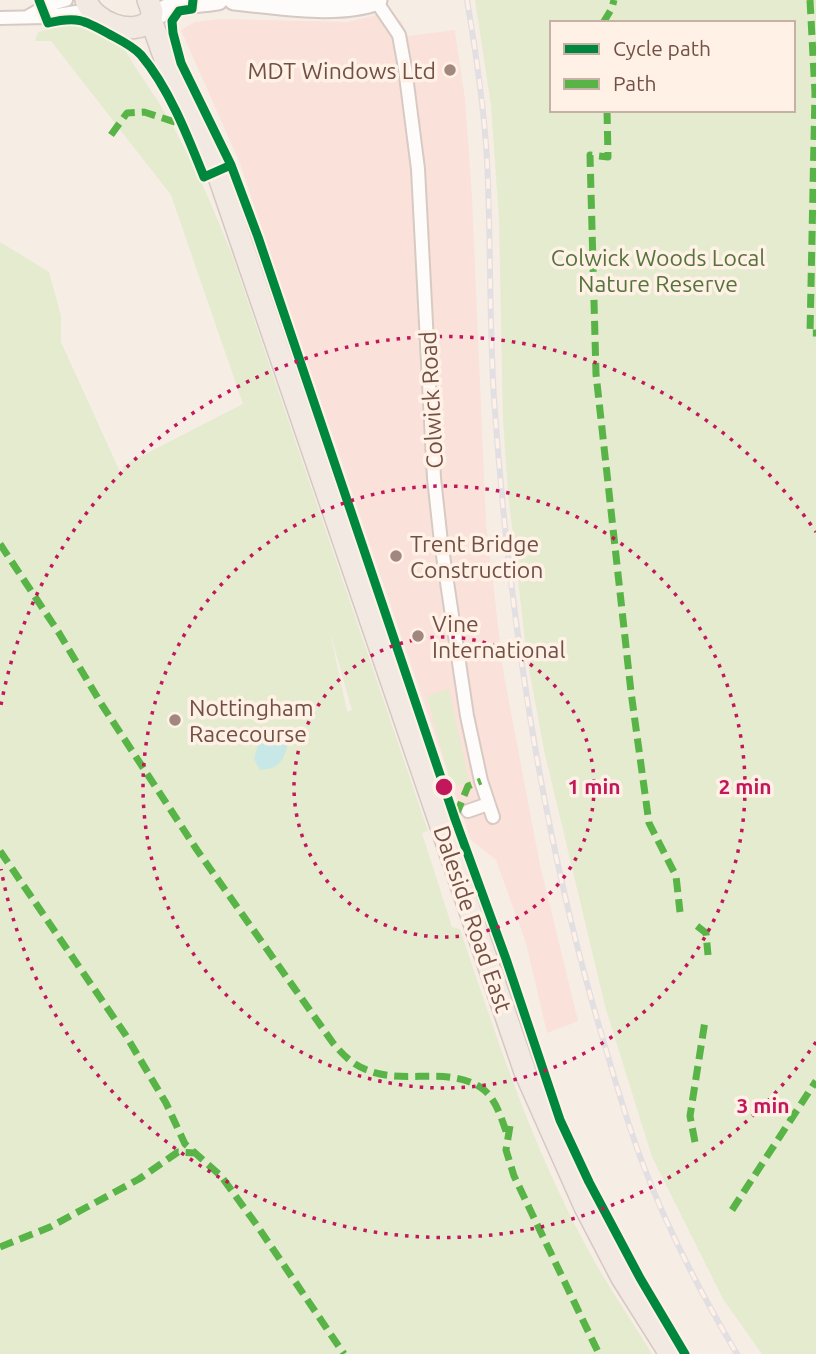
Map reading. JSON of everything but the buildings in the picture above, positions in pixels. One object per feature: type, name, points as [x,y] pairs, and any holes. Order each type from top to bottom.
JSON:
[{"type":"main road","name":"Daleside Road East","points":[[87,5],[124,29],[170,73]]},
{"type":"main road","points":[[124,29],[140,28],[150,13]]},
{"type":"main road","name":"Daleside Road East","points":[[150,13],[170,73],[217,171],[525,1072],[585,1207],[622,1278],[670,1354]]},
{"type":"street","points":[[29,16],[49,3],[66,0]]},
{"type":"street","points":[[150,13],[174,2],[218,0]]},
{"type":"street","points":[[234,0],[336,8],[376,0]]},
{"type":"street","name":"Colwick Road","points":[[376,0],[399,35],[405,68],[418,169],[434,473],[441,542],[467,716],[493,817]]},
{"type":"street","points":[[0,18],[45,17],[76,12],[87,5]]},
{"type":"street","points":[[468,811],[488,804]]},
{"type":"shaded area","points":[[384,13],[401,21],[408,36],[455,30],[465,99],[472,197],[486,524],[504,676],[540,865],[578,1021],[547,1033],[526,943],[496,860],[471,840],[239,161],[181,30],[195,22],[219,19],[348,22]]},
{"type":"green space","name":"Colwick Woods Local Nature Reserve","points":[[475,0],[816,0],[816,1354],[762,1354],[723,1299],[652,1157],[605,1006],[544,750],[527,658],[508,492],[503,419],[499,220],[491,105]]},
{"type":"green space","name":"Nottingham Racecourse","points":[[66,21],[85,23],[118,43],[166,114],[200,181],[231,252],[428,831],[422,833],[452,927],[460,929],[520,1100],[574,1224],[652,1354],[0,1354],[0,242],[49,272],[61,316],[61,342],[121,474],[124,465],[243,404],[171,195],[51,41],[35,41],[38,32]],"holes":[[[330,632],[352,710],[347,711]]]},
{"type":"green space","points":[[449,689],[469,781],[452,788],[427,696]]},
{"type":"water","points":[[274,731],[280,731],[287,736],[285,754],[276,766],[260,770],[254,759],[259,741]]},
{"type":"railway","points":[[467,0],[486,140],[492,368],[500,480],[519,644],[546,806],[582,967],[636,1145],[673,1234],[737,1354]]},
{"type":"marked path","points":[[604,21],[614,0]]},
{"type":"marked path","points":[[810,0],[815,93],[810,333],[816,333]]},
{"type":"marked path","points":[[111,135],[127,113],[144,112],[181,124]]},
{"type":"marked path","points":[[607,112],[608,157],[590,155],[596,374],[631,692],[649,823],[676,876],[680,912]]},
{"type":"marked path","points":[[0,544],[197,850],[337,1047],[357,1065],[381,1074],[439,1076],[467,1081],[480,1087],[494,1102],[507,1134]]},
{"type":"marked path","points":[[456,815],[468,786],[481,781]]},
{"type":"marked path","points":[[0,851],[125,1034],[166,1103],[185,1144],[221,1176],[344,1354]]},
{"type":"marked path","points":[[697,926],[706,933],[708,955]]},
{"type":"marked path","points":[[695,1142],[690,1116],[705,1021]]},
{"type":"marked path","points":[[732,1210],[816,1081]]},
{"type":"marked path","points":[[510,1126],[506,1150],[514,1176],[599,1354]]},
{"type":"marked path","points":[[0,1247],[50,1227],[139,1179],[178,1152],[196,1153]]},
{"type":"cycle path","points":[[39,0],[48,23],[66,20],[86,23],[126,43],[141,55],[169,98],[204,177],[231,165]]},
{"type":"cycle path","points":[[193,0],[192,9],[179,11],[172,21],[181,63],[231,165],[258,237],[560,1120],[589,1182],[640,1278],[685,1354]]},
{"type":"place","name":"MDT Windows Ltd","points":[[450,70]]},
{"type":"place","name":"Trent Bridge Construction","points":[[396,556]]},
{"type":"place","name":"Vine International","points":[[418,636]]},
{"type":"place","name":"Nottingham Racecourse","points":[[175,720]]}]
